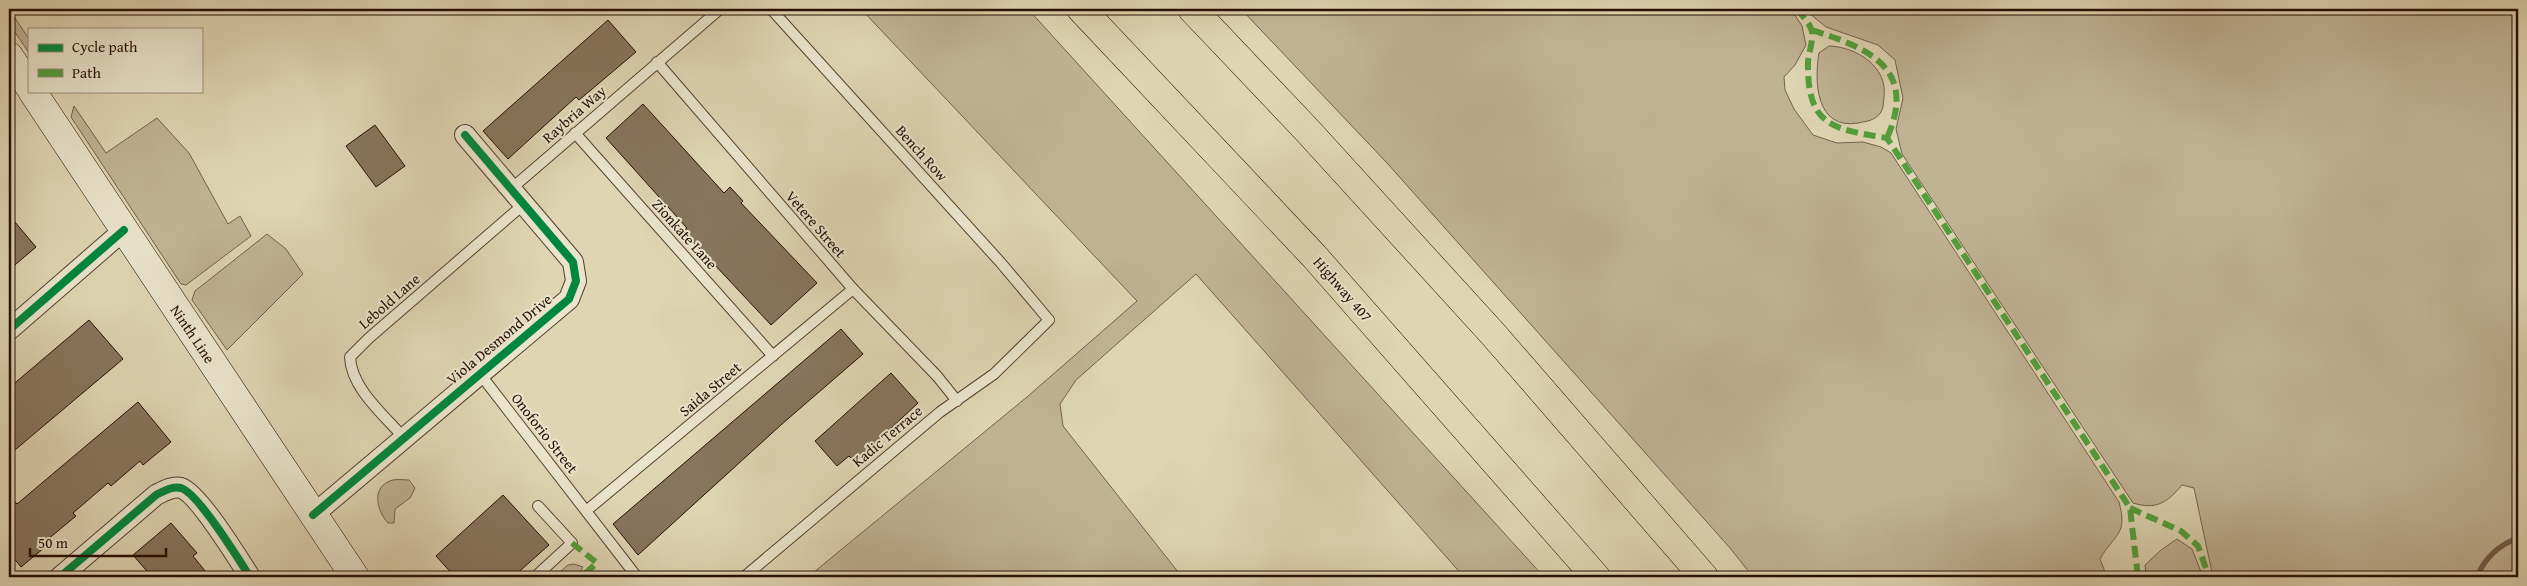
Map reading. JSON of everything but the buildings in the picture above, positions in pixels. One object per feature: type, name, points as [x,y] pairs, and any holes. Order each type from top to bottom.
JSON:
[{"type":"highway","name":"Highway 407","points":[[1081,9],[1314,256],[1596,577]]},
{"type":"highway","points":[[1192,9],[1306,128],[1493,334],[1704,577]]},
{"type":"main road","points":[[9,56],[28,84]]},
{"type":"main road","name":"Ninth Line","points":[[33,92],[355,577]]},
{"type":"street","name":"Viola Desmond Drive","points":[[313,515],[569,299],[576,281],[573,262],[465,135]]},
{"type":"street","points":[[9,330],[124,230]]},
{"type":"street","points":[[60,577],[156,495],[172,488],[183,488],[203,508],[250,577]]},
{"type":"lane","points":[[657,62],[720,9]]},
{"type":"lane","name":"Bench Row","points":[[771,9],[1001,263],[1050,320]]},
{"type":"lane","name":"Raybria Way","points":[[511,189],[657,62]]},
{"type":"lane","name":"Vetere Street","points":[[657,62],[853,289],[937,376],[957,401]]},
{"type":"lane","name":"Zionkate Lane","points":[[574,133],[773,356]]},
{"type":"lane","name":"Lebold Lane","points":[[404,438],[360,386],[350,369],[350,357],[369,338],[524,204]]},
{"type":"lane","name":"Saida Street","points":[[586,511],[853,289]]},
{"type":"lane","name":"Kadic Terrace","points":[[744,577],[932,418],[994,374],[1050,320]]},
{"type":"lane","name":"Onoforio Street","points":[[480,374],[586,511]]},
{"type":"lane","points":[[535,577],[572,544],[538,506]]},
{"type":"lane","points":[[586,511],[637,577]]},
{"type":"shaded area","points":[[9,9],[28,38],[28,52],[9,23]]},
{"type":"shaded area","points":[[861,9],[1028,9],[1544,577],[1464,577],[1196,274],[1076,380],[1060,404],[1063,426],[1182,577],[808,577],[1027,397],[1137,301]]},
{"type":"shaded area","points":[[1241,9],[1791,9],[1802,26],[1806,45],[1795,65],[1784,77],[1785,90],[1794,109],[1813,135],[1837,143],[1863,142],[1881,147],[1891,153],[2119,502],[2122,521],[2121,528],[2100,559],[2107,577],[1753,577],[1730,548],[1387,163]]},
{"type":"shaded area","points":[[1804,9],[2518,9],[2518,577],[2213,577],[2194,488],[2182,485],[2166,500],[2155,505],[2148,506],[2133,503],[1902,154],[1896,129],[1903,98],[1895,60],[1878,45],[1826,27]]},
{"type":"shaded area","points":[[1829,46],[1839,47],[1859,54],[1868,60],[1881,76],[1884,86],[1883,109],[1876,117],[1858,123],[1844,123],[1833,119],[1826,112],[1818,90],[1817,77],[1819,53]]},
{"type":"shaded area","points":[[74,106],[106,153],[157,118],[189,153],[228,224],[240,216],[251,236],[186,285],[181,284],[71,117]]},
{"type":"shaded area","points":[[267,234],[286,249],[303,274],[227,350],[192,300],[195,291]]},
{"type":"shaded area","points":[[393,480],[409,480],[415,488],[410,498],[395,509],[394,523],[388,523],[379,506],[378,493],[386,483]]},
{"type":"shaded area","points":[[2177,539],[2192,549],[2203,577],[2146,577],[2145,565],[2161,550]]},
{"type":"shaded area","points":[[574,564],[583,567],[578,577],[554,577],[568,565]]},
{"type":"waterway","points":[[2477,577],[2484,563],[2493,553],[2505,544],[2518,538]]},
{"type":"marked path","points":[[1797,9],[1808,23],[1812,32],[1808,62],[1809,83],[1812,100],[1818,112],[1826,121],[1838,127],[1887,138],[2130,508],[2138,577]]},
{"type":"marked path","points":[[1812,30],[1833,37],[1869,54],[1882,64],[1892,78],[1896,94],[1895,114],[1887,138]]},
{"type":"marked path","points":[[2130,508],[2181,531],[2198,546],[2209,577]]},
{"type":"marked path","points":[[572,543],[597,563],[581,577]]},
{"type":"cycle path","points":[[313,515],[569,299],[576,281],[573,262],[465,135]]},
{"type":"cycle path","points":[[9,330],[124,230]]},
{"type":"cycle path","points":[[60,577],[156,495],[174,488],[181,488],[197,502],[228,543],[250,577]]}]
